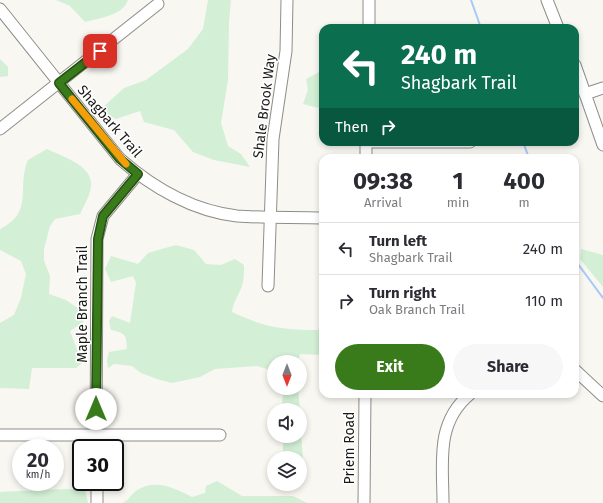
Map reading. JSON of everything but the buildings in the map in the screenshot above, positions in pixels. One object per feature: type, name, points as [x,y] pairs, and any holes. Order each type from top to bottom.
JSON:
[{"type":"street","name":"Shale Brook Way","points":[[268,286],[273,139],[286,51],[287,0]]},
{"type":"street","points":[[369,0],[369,24]]},
{"type":"street","points":[[547,0],[556,24]]},
{"type":"street","points":[[0,129],[158,4]]},
{"type":"street","name":"Shagbark Trail","points":[[0,9],[120,159],[138,174],[168,194],[212,210],[236,216],[319,218]]},
{"type":"street","points":[[579,77],[603,145]]},
{"type":"street","points":[[585,94],[603,88]]},
{"type":"street","name":"Maple Branch Trail","points":[[96,439],[98,239],[103,216],[138,174]]},
{"type":"street","points":[[579,374],[603,396]]},
{"type":"street","name":"Priem Road","points":[[364,503],[365,398]]},
{"type":"street","points":[[442,503],[444,436],[454,412],[466,398]]},
{"type":"street","points":[[0,435],[220,435]]},
{"type":"street","points":[[97,491],[97,503]]},
{"type":"green space","points":[[56,0],[128,0],[121,10],[110,16],[85,22],[70,6]]},
{"type":"green space","points":[[208,0],[231,0],[228,80],[221,123],[228,146],[241,154],[250,167],[214,160],[193,152],[174,130],[144,122],[140,111],[116,119],[100,110],[124,88],[146,80],[188,49],[203,29]]},
{"type":"green space","points":[[0,59],[8,67],[8,76],[0,77]]},
{"type":"green space","points":[[319,72],[319,108],[303,104],[308,90],[306,79]]},
{"type":"green space","points":[[47,149],[80,165],[89,176],[91,182],[89,195],[80,214],[55,219],[50,226],[44,249],[44,261],[50,276],[49,294],[66,300],[85,313],[83,322],[70,331],[82,363],[76,368],[32,368],[29,389],[0,388],[0,323],[14,315],[21,298],[26,274],[21,261],[0,250],[0,229],[11,222],[21,207],[23,199],[23,180],[28,160]]},
{"type":"green space","points":[[176,245],[194,250],[206,264],[221,265],[235,259],[244,265],[244,275],[232,312],[274,327],[318,330],[319,328],[319,355],[267,355],[267,369],[257,366],[215,369],[200,377],[172,383],[141,373],[132,366],[114,364],[108,368],[107,361],[109,352],[127,349],[124,335],[120,332],[111,330],[109,321],[112,316],[130,323],[136,283],[133,276],[111,282],[105,269],[111,256],[138,264],[148,253]]},
{"type":"green space","points":[[581,249],[603,255],[603,287],[580,259]]},
{"type":"green space","points":[[283,395],[299,395],[299,403],[282,403]]},
{"type":"green space","points":[[283,443],[302,443],[302,451],[283,451]]},
{"type":"green space","points":[[217,481],[242,496],[293,496],[307,503],[122,503],[136,491],[150,485],[164,486],[178,490],[192,497],[205,493],[206,486]]},
{"type":"green space","points":[[64,489],[85,491],[88,503],[0,503],[0,492],[64,491]]},
{"type":"waterway","points":[[471,0],[480,24]]},
{"type":"waterway","points":[[524,146],[528,154]]},
{"type":"waterway","points":[[579,265],[603,298]]},
{"type":"slow traffic","points":[[72,99],[120,159],[126,164]]},
{"type":"route","points":[[96,409],[98,239],[103,216],[138,174],[120,159],[59,83],[100,51]]}]
